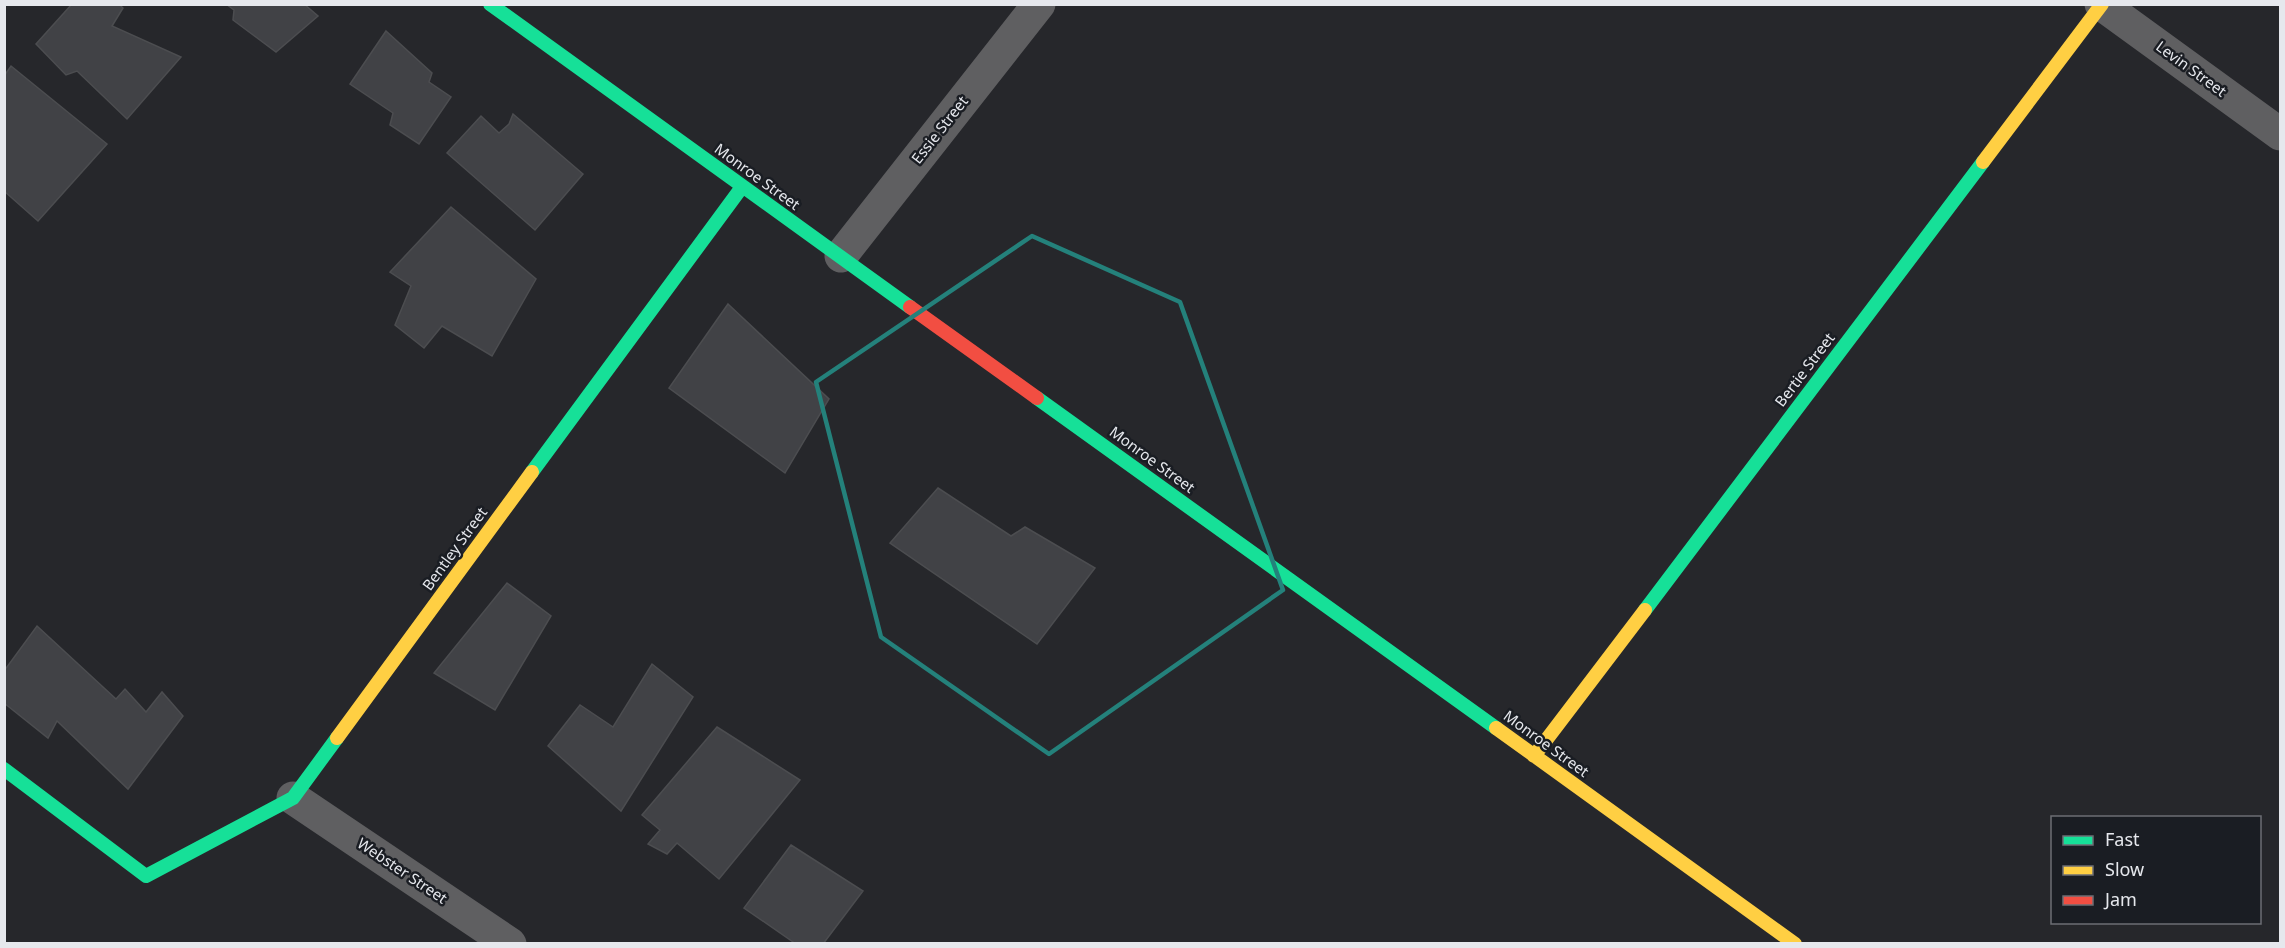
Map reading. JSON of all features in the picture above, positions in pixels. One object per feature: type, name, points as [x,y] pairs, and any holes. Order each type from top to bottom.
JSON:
[{"type":"street","name":"Monroe Street","points":[[490,4],[1795,944]]},
{"type":"street","name":"Essie Street","points":[[841,256],[1039,4]]},
{"type":"street","name":"Levin Street","points":[[2102,5],[2280,134]]},
{"type":"street","name":"Bertie Street","points":[[1534,756],[2102,5]]},
{"type":"street","name":"Bentley Street","points":[[4,769],[146,876],[293,798],[742,187]]},
{"type":"street","name":"Webster Street","points":[[293,798],[510,944]]},
{"type":"highlighted area","points":[[1032,236],[1180,302],[1283,590],[1049,754],[881,637],[816,382]]},
{"type":"building","points":[[72,4],[119,4],[123,8],[112,26],[181,57],[127,119],[77,71],[66,75],[36,44]]},
{"type":"building","points":[[226,4],[304,4],[318,16],[276,52],[233,20],[234,10]]},
{"type":"building","points":[[386,31],[432,73],[429,82],[451,97],[419,144],[390,125],[393,113],[350,84]]},
{"type":"building","points":[[11,66],[107,144],[38,221],[4,191],[4,76]]},
{"type":"building","points":[[513,114],[583,174],[535,230],[447,153],[481,116],[499,133],[509,124]]},
{"type":"building","points":[[451,207],[536,279],[492,356],[442,326],[424,348],[395,325],[411,286],[390,272]]},
{"type":"building","points":[[728,304],[829,399],[785,473],[669,388]]},
{"type":"building","points":[[938,488],[1011,536],[1025,527],[1095,568],[1037,644],[890,543]]},
{"type":"building","points":[[507,583],[551,616],[495,710],[434,673]]},
{"type":"building","points":[[37,626],[116,699],[125,689],[146,712],[162,692],[183,716],[128,789],[57,721],[48,738],[4,703],[4,671]]},
{"type":"building","points":[[652,664],[693,697],[621,811],[548,746],[580,705],[613,727]]},
{"type":"building","points":[[717,727],[800,780],[719,879],[677,843],[667,854],[648,844],[660,830],[642,815]]},
{"type":"building","points":[[791,845],[863,891],[823,944],[796,944],[744,908]]},
{"type":"traffic: fast","points":[[490,4],[910,307]]},
{"type":"traffic: fast","points":[[1645,610],[1983,162]]},
{"type":"traffic: fast","points":[[532,472],[742,187]]},
{"type":"traffic: fast","points":[[1037,398],[1496,728]]},
{"type":"traffic: fast","points":[[4,769],[146,876],[293,798],[337,738]]},
{"type":"traffic: slow","points":[[1983,162],[2102,4]]},
{"type":"traffic: slow","points":[[337,738],[532,472]]},
{"type":"traffic: slow","points":[[1534,756],[1645,610]]},
{"type":"traffic: slow","points":[[1496,728],[1795,944]]},
{"type":"traffic: jam","points":[[910,307],[1037,398]]}]
